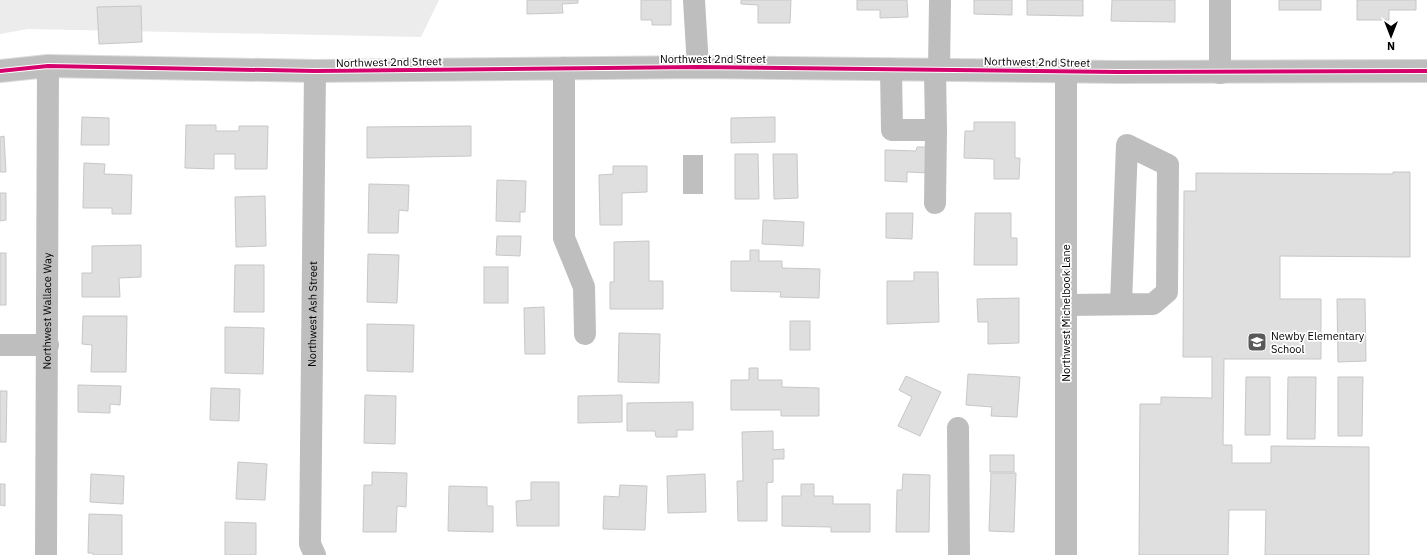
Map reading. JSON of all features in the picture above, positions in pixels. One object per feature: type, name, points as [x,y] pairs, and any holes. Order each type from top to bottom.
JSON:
[{"type":"street","points":[[694,0],[698,67]]},
{"type":"street","points":[[935,203],[937,70],[940,0]]},
{"type":"street","points":[[1220,0],[1220,72]]},
{"type":"street","name":"Northwest 2nd Street","points":[[0,71],[48,66],[315,72],[698,67],[1066,72],[1427,71]]},
{"type":"street","name":"Northwest Wallace Way","points":[[46,555],[48,66]]},
{"type":"street","points":[[564,68],[564,238],[584,287],[585,334]]},
{"type":"street","points":[[891,69],[892,130],[936,130]]},
{"type":"street","name":"Northwest Ash Street","points":[[315,72],[310,544],[315,555]]},
{"type":"street","name":"Northwest Michelbook Lane","points":[[1066,72],[1066,555]]},
{"type":"street","points":[[1066,305],[1153,304],[1168,292],[1168,165],[1127,145],[1121,304]]},
{"type":"street","points":[[0,345],[48,345]]},
{"type":"street","points":[[958,428],[959,555]]},
{"type":"shaded area","points":[[0,0],[439,0],[421,37],[28,29],[0,34]]},
{"type":"shaded area","points":[[683,155],[703,155],[703,194],[683,194]]},
{"type":"building","points":[[527,0],[578,0],[578,3],[562,4],[563,13],[527,14]]},
{"type":"building","points":[[641,0],[671,0],[671,25],[652,25],[652,20],[641,20]]},
{"type":"building","points":[[741,0],[791,0],[790,23],[758,23],[758,5],[741,4]]},
{"type":"building","points":[[857,0],[907,0],[908,17],[880,18],[880,10],[857,10]]},
{"type":"building","points":[[974,0],[1012,0],[1012,15],[974,14]]},
{"type":"building","points":[[1027,0],[1083,0],[1083,16],[1027,15]]},
{"type":"building","points":[[1112,0],[1175,0],[1175,22],[1111,21]]},
{"type":"building","points":[[1279,0],[1321,0],[1321,10],[1279,10]]},
{"type":"building","points":[[1357,0],[1416,0],[1416,10],[1389,10],[1389,20],[1357,20]]},
{"type":"building","points":[[141,6],[142,42],[99,44],[97,7]]},
{"type":"building","points":[[82,117],[109,118],[109,145],[81,145]]},
{"type":"building","points":[[775,117],[775,142],[731,143],[731,118]]},
{"type":"building","points":[[974,122],[1015,122],[1015,158],[1020,158],[1019,179],[994,179],[994,159],[964,158],[965,131],[974,131]]},
{"type":"building","points":[[186,125],[216,125],[216,131],[239,131],[239,126],[268,126],[267,169],[235,169],[235,154],[214,154],[214,169],[185,168]]},
{"type":"building","points":[[471,126],[471,156],[367,158],[367,127]]},
{"type":"building","points":[[4,136],[6,172],[0,172],[0,137]]},
{"type":"building","points":[[917,147],[932,147],[931,173],[907,172],[907,182],[885,181],[885,150],[916,151]]},
{"type":"building","points":[[735,154],[758,154],[759,199],[735,199]]},
{"type":"building","points":[[773,154],[797,154],[798,198],[774,199]]},
{"type":"building","points":[[84,163],[105,164],[104,174],[132,175],[131,214],[112,214],[112,208],[83,208]]},
{"type":"building","points":[[613,166],[647,166],[647,192],[622,193],[622,225],[600,225],[599,175],[613,174]]},
{"type":"building","points":[[1393,172],[1410,172],[1410,257],[1280,256],[1280,299],[1321,299],[1321,359],[1224,359],[1223,445],[1232,445],[1232,463],[1271,463],[1271,446],[1369,447],[1369,555],[1265,555],[1266,510],[1229,510],[1228,555],[1139,555],[1140,404],[1161,404],[1161,397],[1212,398],[1212,357],[1183,357],[1184,191],[1196,191],[1196,173],[1393,174]]},
{"type":"building","points":[[497,180],[526,181],[525,212],[520,212],[520,222],[496,221]]},
{"type":"building","points":[[369,184],[409,185],[408,211],[399,210],[398,233],[368,233]]},
{"type":"building","points":[[0,193],[6,193],[6,220],[0,221]]},
{"type":"building","points":[[265,196],[266,246],[236,247],[235,197]]},
{"type":"building","points":[[886,213],[913,213],[912,239],[886,238]]},
{"type":"building","points":[[975,213],[1011,213],[1011,238],[1017,238],[1017,265],[974,265]]},
{"type":"building","points":[[763,220],[804,222],[803,246],[762,244]]},
{"type":"building","points":[[497,236],[521,236],[520,256],[496,255]]},
{"type":"building","points":[[649,241],[649,281],[663,281],[663,309],[610,309],[610,282],[614,282],[614,242]]},
{"type":"building","points":[[141,245],[141,277],[119,278],[120,297],[82,297],[82,273],[92,273],[92,246]]},
{"type":"building","points":[[750,250],[759,250],[759,261],[782,261],[782,268],[820,269],[819,298],[780,297],[781,292],[731,291],[731,261],[750,261]]},
{"type":"building","points":[[0,253],[6,253],[6,305],[0,305]]},
{"type":"building","points":[[368,254],[399,255],[397,303],[367,302]]},
{"type":"building","points":[[235,265],[264,265],[264,312],[234,312]]},
{"type":"building","points":[[484,267],[508,267],[508,303],[484,303]]},
{"type":"building","points":[[914,272],[938,272],[939,322],[887,324],[887,281],[914,281]]},
{"type":"building","points":[[1019,298],[1019,343],[988,344],[988,322],[978,322],[977,299]]},
{"type":"building","points":[[1337,299],[1365,299],[1366,361],[1338,362]]},
{"type":"building","points":[[544,307],[545,354],[525,354],[524,308]]},
{"type":"building","points":[[83,316],[127,316],[126,372],[91,372],[92,345],[82,344]]},
{"type":"building","points":[[790,321],[810,321],[810,350],[790,350]]},
{"type":"building","points":[[367,324],[414,325],[413,372],[367,371]]},
{"type":"building","points":[[225,327],[264,328],[263,374],[225,373]]},
{"type":"building","points":[[619,333],[660,334],[659,383],[618,382]]},
{"type":"building","points":[[749,368],[758,368],[758,380],[782,380],[782,387],[819,388],[819,416],[781,416],[781,410],[731,410],[731,380],[749,380]]},
{"type":"building","points":[[968,374],[1020,377],[1017,417],[991,416],[992,407],[966,405]]},
{"type":"building","points":[[906,376],[941,392],[920,436],[898,426],[912,397],[899,390]]},
{"type":"building","points":[[1246,377],[1270,377],[1270,435],[1245,435]]},
{"type":"building","points":[[1288,377],[1316,377],[1315,439],[1287,439]]},
{"type":"building","points":[[1338,377],[1363,377],[1362,436],[1338,436]]},
{"type":"building","points":[[78,385],[121,386],[120,405],[110,404],[110,413],[78,412]]},
{"type":"building","points":[[211,388],[240,389],[239,421],[210,420]]},
{"type":"building","points":[[0,391],[7,391],[6,442],[0,442]]},
{"type":"building","points":[[365,395],[396,396],[395,444],[364,443]]},
{"type":"building","points":[[622,395],[622,422],[578,423],[578,396]]},
{"type":"building","points":[[693,402],[693,430],[677,430],[677,437],[656,437],[655,431],[627,431],[627,403]]},
{"type":"building","points":[[773,431],[773,450],[784,449],[784,459],[773,459],[773,482],[767,483],[767,521],[738,521],[737,481],[743,481],[742,432]]},
{"type":"building","points":[[990,455],[1014,455],[1014,472],[990,472]]},
{"type":"building","points":[[238,462],[267,464],[265,500],[236,499]]},
{"type":"building","points":[[372,472],[407,473],[406,507],[397,506],[396,532],[363,532],[364,485],[372,485]]},
{"type":"building","points":[[991,473],[1016,473],[1014,532],[989,531]]},
{"type":"building","points":[[91,474],[124,476],[123,504],[90,502]]},
{"type":"building","points":[[705,474],[706,512],[668,513],[667,476]]},
{"type":"building","points":[[903,474],[930,475],[929,532],[896,532],[897,490],[902,490]]},
{"type":"building","points":[[531,482],[559,482],[559,526],[517,526],[516,501],[531,500]]},
{"type":"building","points":[[0,484],[5,484],[5,506],[0,505]]},
{"type":"building","points":[[801,484],[814,484],[814,496],[833,496],[833,504],[870,504],[870,532],[831,532],[831,527],[782,526],[782,496],[801,496]]},
{"type":"building","points":[[620,485],[647,486],[645,530],[603,529],[604,496],[619,497]]},
{"type":"building","points":[[449,486],[487,487],[487,506],[493,506],[493,532],[448,531]]},
{"type":"building","points":[[89,514],[122,515],[122,555],[93,555],[93,553],[88,553]]},
{"type":"building","points":[[225,522],[256,523],[256,555],[225,555]]},
{"type":"cycle path","points":[[0,71],[48,66],[315,71],[698,67],[1118,72],[1427,71]]},
{"type":"place","name":"Newby Elementary School","points":[[1257,342]]}]
